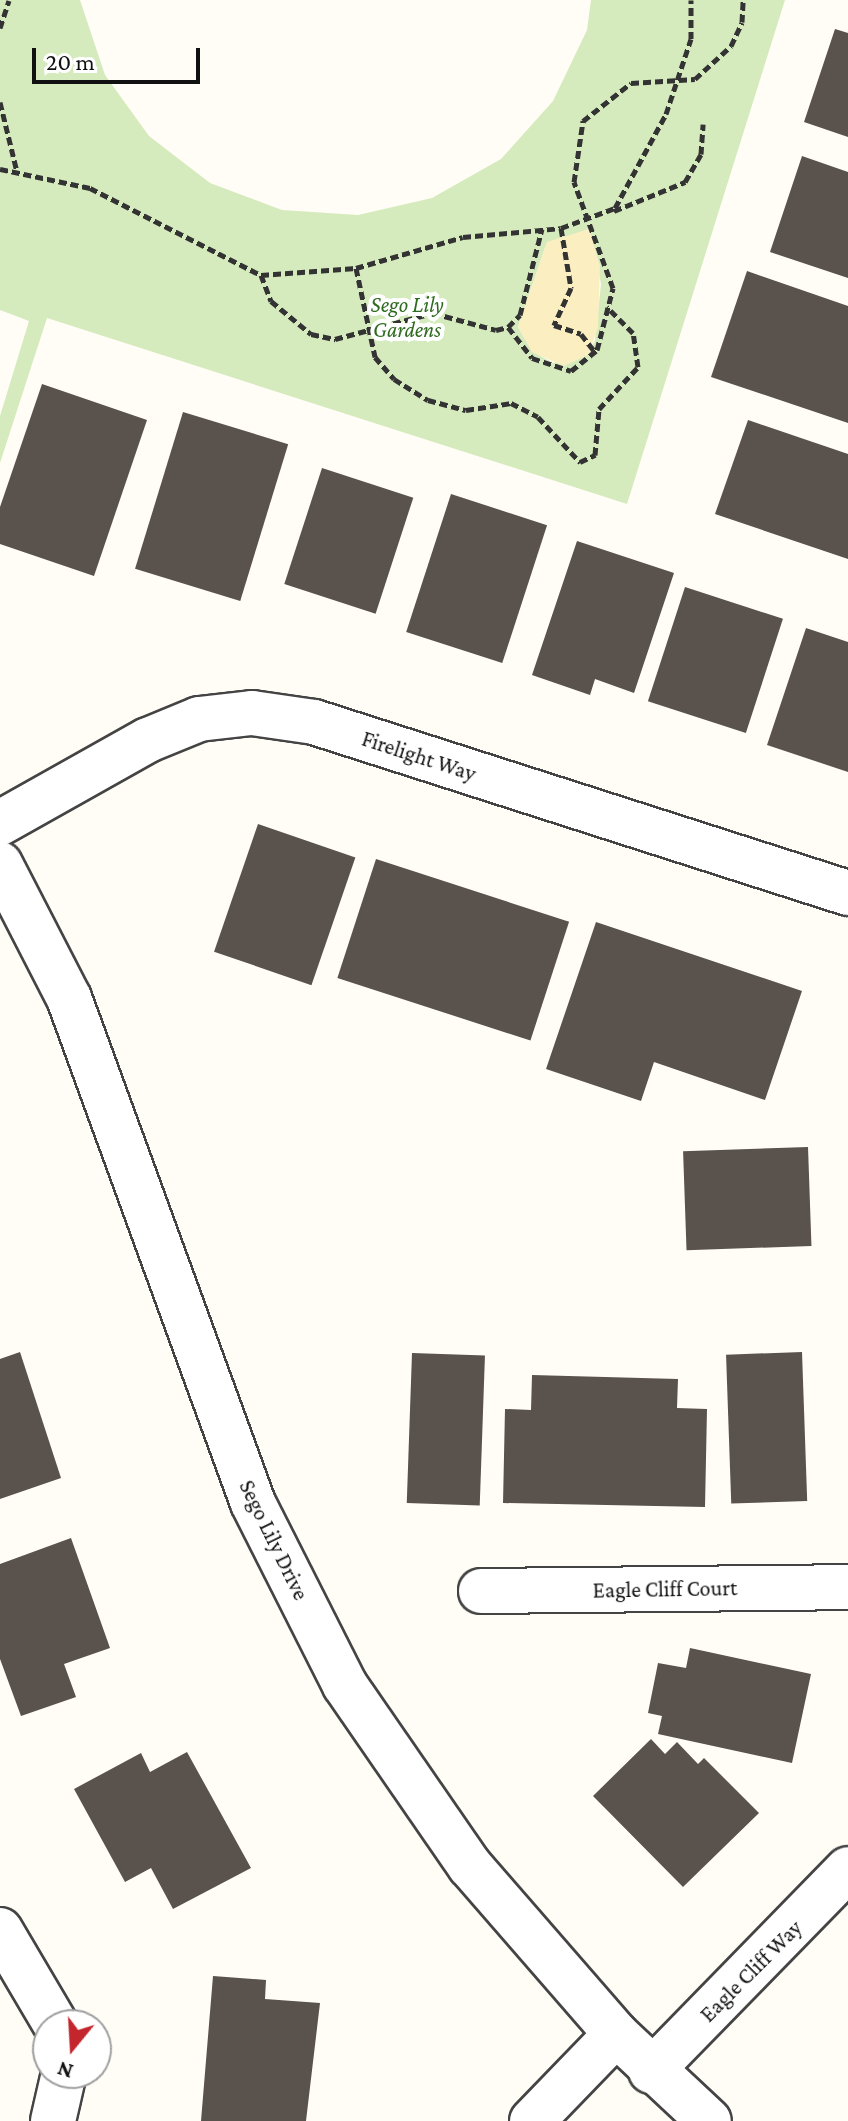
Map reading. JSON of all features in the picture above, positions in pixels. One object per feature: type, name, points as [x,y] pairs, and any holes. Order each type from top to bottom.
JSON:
[{"type":"street","name":"Firelight Way","points":[[0,823],[148,740],[199,719],[252,713],[314,722],[848,893]]},
{"type":"street","name":"Sego Lily Drive","points":[[0,864],[69,998],[253,1503],[345,1685],[470,1866],[616,2034],[651,2071],[709,2121]]},
{"type":"street","name":"Eagle Cliff Court","points":[[481,1591],[848,1587]]},
{"type":"street","name":"Eagle Cliff Way","points":[[651,2071],[848,1869]]},
{"type":"street","points":[[0,1930],[47,2009]]},
{"type":"street","points":[[532,2121],[616,2034]]},
{"type":"street","points":[[53,2121],[60,2089]]},
{"type":"path","points":[[0,28],[9,0]]},
{"type":"path","points":[[606,215],[651,149],[691,39],[691,0]]},
{"type":"path","points":[[508,327],[532,358],[554,369],[578,369],[595,353],[613,288],[574,182],[583,121],[631,83],[695,79],[731,46],[742,22],[743,0]]},
{"type":"path","points":[[0,102],[17,172]]},
{"type":"path","points":[[0,169],[90,188],[261,275],[356,268],[463,237],[561,228],[606,215],[685,182],[701,154],[703,124]]},
{"type":"path","points":[[561,228],[571,288],[554,325],[581,334],[595,353]]},
{"type":"path","points":[[261,275],[271,301],[311,334],[335,339],[433,313],[496,330],[508,327],[520,315],[542,229]]},
{"type":"path","points":[[356,268],[367,329],[383,369],[409,391],[466,410],[511,403],[538,417],[580,462],[595,455],[599,409],[638,367],[633,333],[607,307]]},
{"type":"green space","name":"Sego Lily Gardens","points":[[0,0],[80,0],[105,75],[149,136],[210,183],[282,210],[358,215],[432,198],[501,159],[553,101],[587,30],[591,0],[785,0],[627,504],[47,318],[0,463],[0,416],[29,321],[0,310]],"holes":[[[589,229],[601,284],[595,340],[588,355],[553,363],[532,351],[518,327],[546,245]]]},
{"type":"sand","points":[[589,229],[600,266],[598,328],[588,355],[564,366],[532,352],[518,327],[547,242]]},
{"type":"building","points":[[835,29],[848,33],[848,137],[804,122]]},
{"type":"building","points":[[802,156],[848,172],[848,278],[770,252]]},
{"type":"building","points":[[747,271],[848,306],[848,423],[711,377]]},
{"type":"building","points":[[42,384],[147,420],[94,576],[0,544],[0,507]]},
{"type":"building","points":[[183,412],[288,444],[240,601],[135,569]]},
{"type":"building","points":[[748,420],[848,454],[848,559],[715,514]]},
{"type":"building","points":[[322,468],[413,498],[376,614],[284,584]]},
{"type":"building","points":[[451,494],[547,525],[502,663],[406,632]]},
{"type":"building","points":[[577,541],[674,573],[634,693],[595,679],[590,695],[532,675]]},
{"type":"building","points":[[685,587],[783,619],[746,733],[648,701]]},
{"type":"building","points":[[806,628],[848,642],[848,772],[767,745]]},
{"type":"building","points":[[258,824],[355,858],[311,985],[214,952]]},
{"type":"building","points":[[376,859],[569,922],[530,1041],[337,978]]},
{"type":"building","points":[[596,922],[802,991],[765,1100],[654,1062],[641,1101],[546,1069]]},
{"type":"building","points":[[808,1147],[811,1246],[687,1250],[683,1151]]},
{"type":"building","points":[[20,1352],[61,1478],[0,1499],[0,1359]]},
{"type":"building","points":[[802,1352],[807,1501],[731,1504],[726,1355]]},
{"type":"building","points":[[412,1353],[485,1356],[480,1505],[407,1503]]},
{"type":"building","points":[[532,1375],[678,1379],[677,1408],[707,1409],[705,1507],[503,1503],[505,1409],[531,1410]]},
{"type":"building","points":[[71,1538],[110,1648],[64,1664],[76,1697],[21,1716],[0,1659],[0,1564]]},
{"type":"building","points":[[690,1648],[811,1674],[792,1763],[658,1734],[662,1716],[648,1713],[658,1663],[686,1668]]},
{"type":"building","points":[[651,1739],[665,1754],[677,1742],[698,1764],[704,1758],[759,1813],[683,1887],[593,1796]]},
{"type":"building","points":[[187,1752],[251,1868],[173,1909],[151,1868],[125,1882],[74,1789],[141,1753],[150,1772]]},
{"type":"building","points":[[213,1976],[266,1980],[265,1999],[320,2003],[306,2121],[201,2121]]}]
